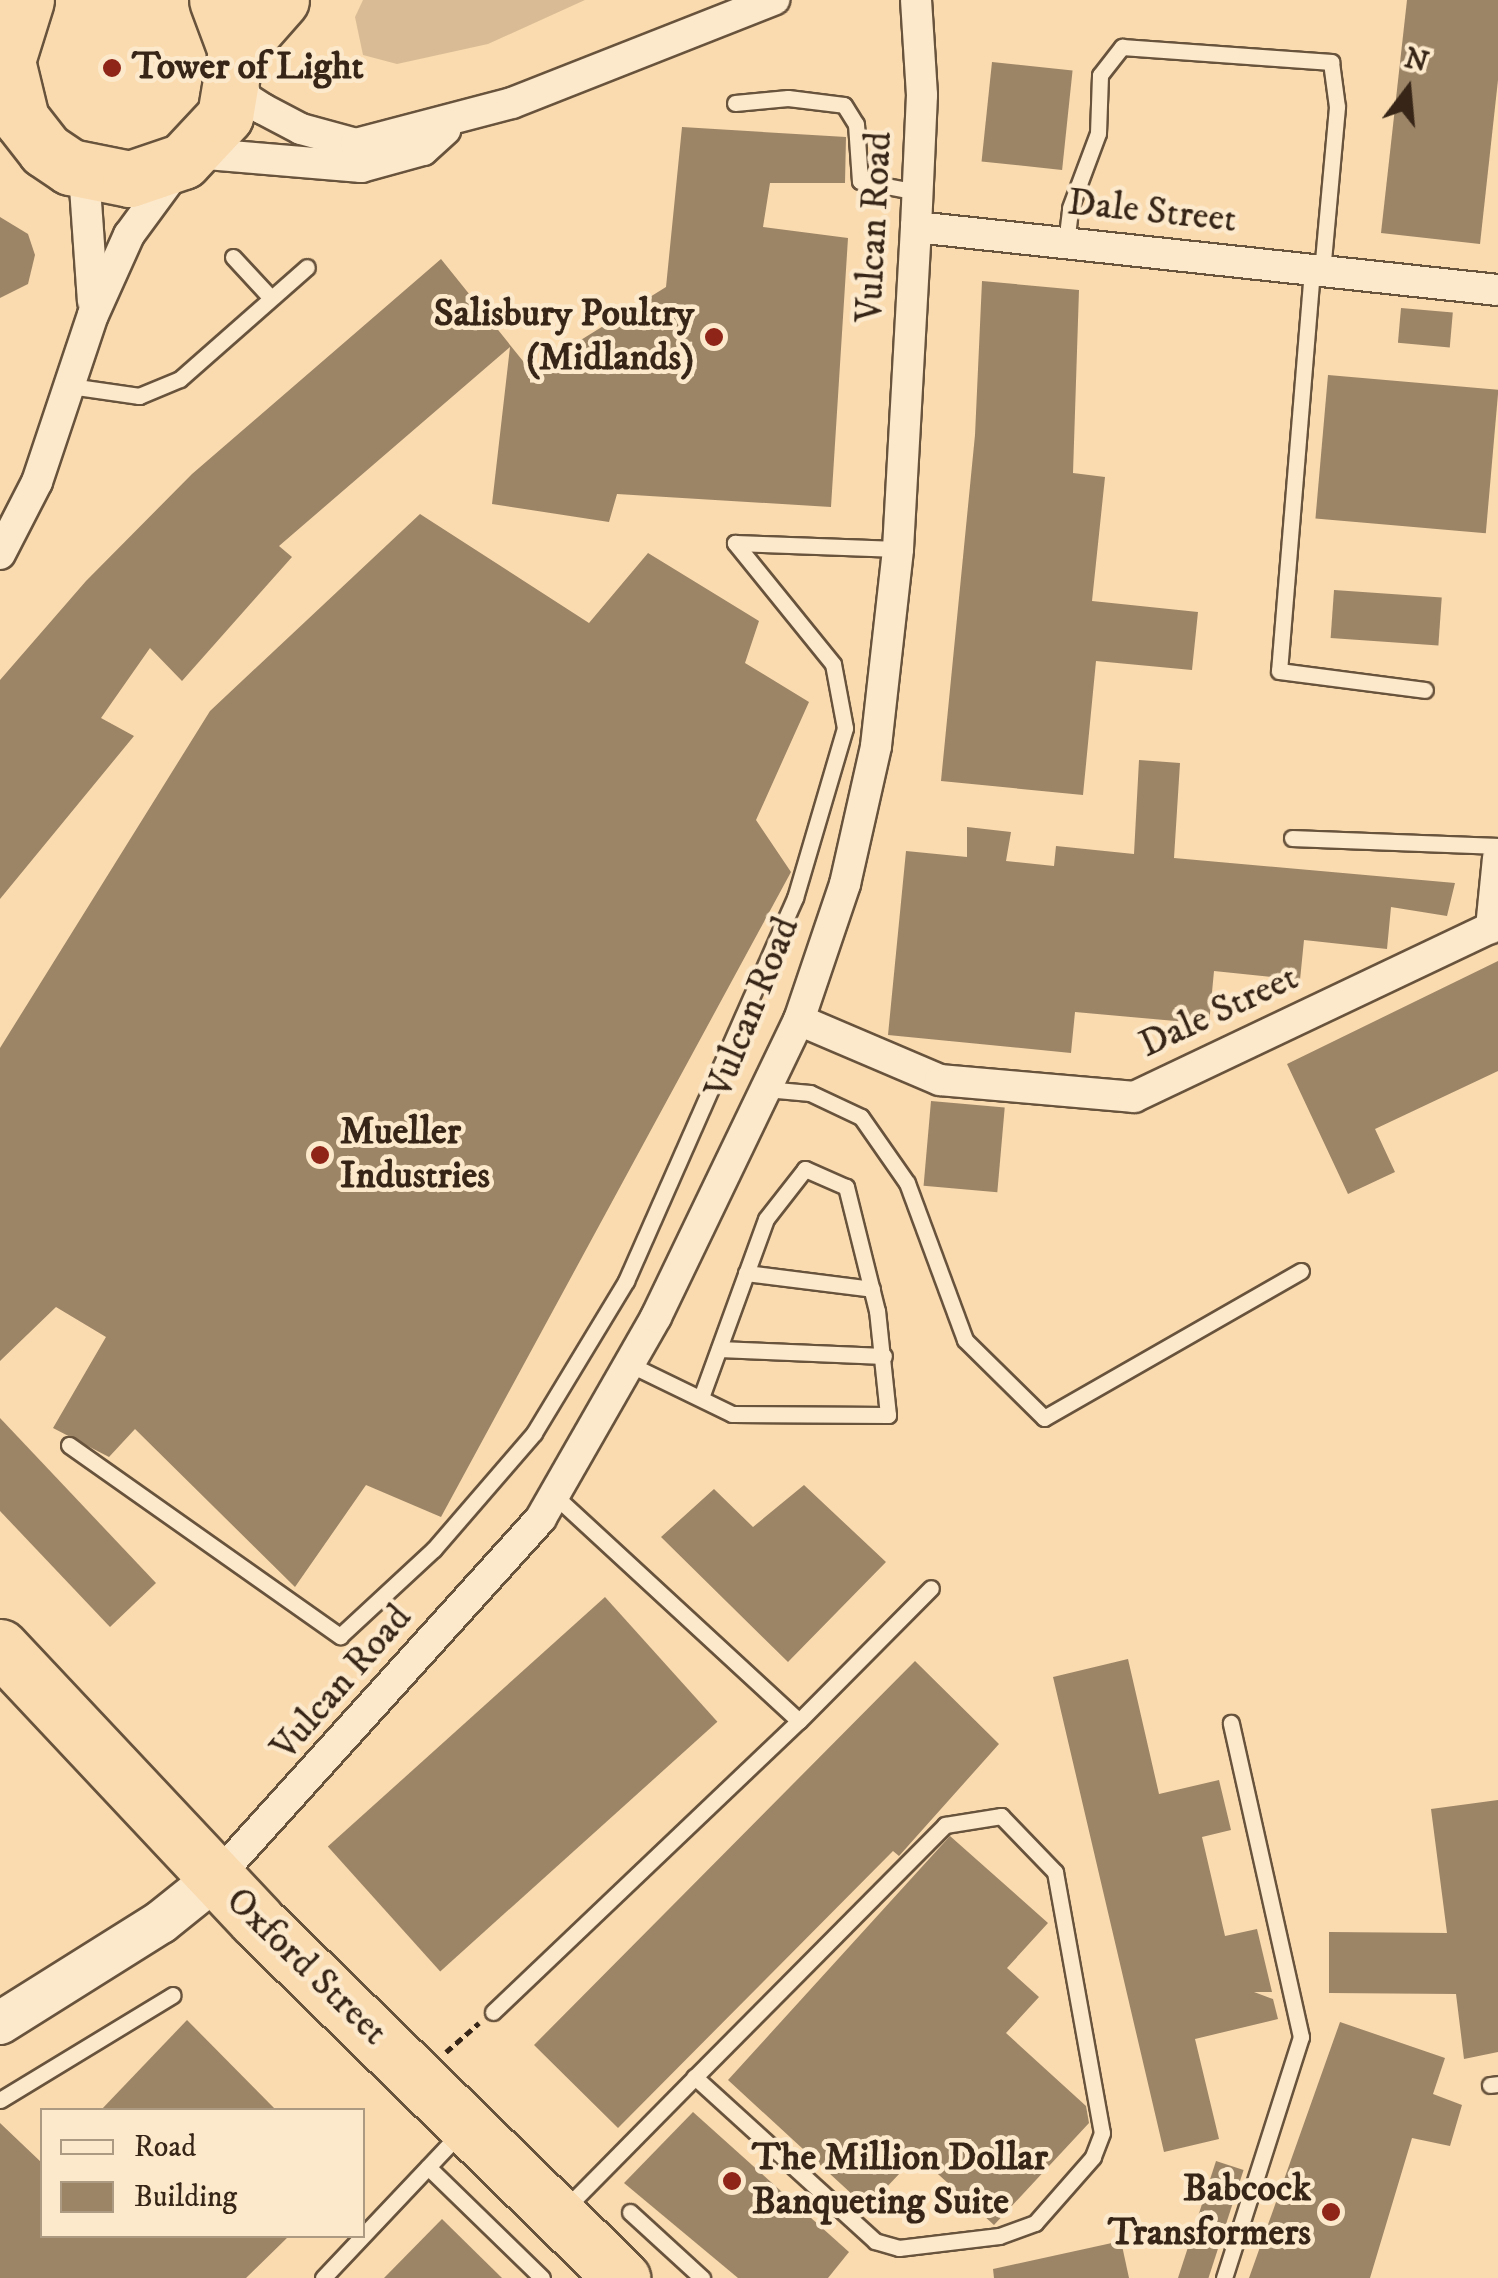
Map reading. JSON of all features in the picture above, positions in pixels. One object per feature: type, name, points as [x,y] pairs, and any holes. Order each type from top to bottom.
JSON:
[{"type":"highway","points":[[26,0],[10,37],[7,73],[17,131],[84,173],[130,179],[189,157],[224,116],[236,56],[281,0]]},
{"type":"highway","points":[[217,0],[236,56]]},
{"type":"highway","name":"Oxford Street","points":[[0,1647],[216,1878],[622,2278]]},
{"type":"main road","points":[[0,2023],[161,1922],[216,1878]]},
{"type":"street","points":[[236,56],[246,98],[300,129],[356,144],[455,122],[774,0]]},
{"type":"street","name":"Vulcan Road","points":[[216,1878],[270,1824],[541,1518],[629,1364],[799,1020],[846,884],[876,746],[898,549],[918,192],[922,95],[916,0]]},
{"type":"street","points":[[0,554],[36,482],[93,315],[129,235],[189,157],[361,167],[423,150],[455,122]]},
{"type":"street","points":[[84,173],[93,315]]},
{"type":"street","name":"Dale Street","points":[[916,227],[1498,290]]},
{"type":"street","name":"Dale Street","points":[[799,1020],[940,1080],[1134,1097],[1494,926],[1498,858]]},
{"type":"lane","points":[[1066,243],[1065,224],[1098,132],[1100,75],[1122,47],[1331,62],[1337,107],[1317,270],[1280,671],[1425,690]]},
{"type":"lane","points":[[735,103],[788,98],[844,104],[856,124],[860,181],[918,192]]},
{"type":"lane","points":[[232,258],[270,297]]},
{"type":"lane","points":[[70,386],[138,396],[180,380],[308,267]]},
{"type":"lane","points":[[68,1445],[340,1636],[434,1548],[534,1433],[626,1281],[795,898],[845,728],[833,664],[736,543],[898,549]]},
{"type":"lane","points":[[1292,838],[1498,846]]},
{"type":"lane","points":[[766,1089],[810,1093],[862,1118],[907,1183],[965,1340],[1044,1418],[1301,1271]]},
{"type":"lane","points":[[629,1364],[732,1414],[888,1415],[884,1356],[872,1290],[846,1187],[805,1169],[766,1219],[701,1398]]},
{"type":"lane","points":[[746,1273],[872,1290]]},
{"type":"lane","points":[[719,1348],[884,1356]]},
{"type":"lane","points":[[554,1495],[799,1721]]},
{"type":"lane","points":[[494,2012],[799,1721],[931,1588]]},
{"type":"lane","points":[[1224,2278],[1301,2037],[1231,1723]]},
{"type":"lane","points":[[556,2217],[945,1825],[1001,1816],[1055,1872],[1102,2132],[1093,2157],[1035,2224],[999,2236],[899,2248],[875,2241],[695,2077]]},
{"type":"lane","points":[[0,2100],[173,1995]]},
{"type":"lane","points":[[365,2234],[467,2126]]},
{"type":"lane","points":[[428,2167],[542,2278]]},
{"type":"lane","points":[[630,2212],[702,2278]]},
{"type":"lane","points":[[323,2278],[361,2238]]},
{"type":"shaded area","points":[[363,0],[585,0],[488,44],[397,64],[363,55],[355,17]]},
{"type":"building","points":[[1407,0],[1498,0],[1498,80],[1480,244],[1381,233]]},
{"type":"building","points":[[992,62],[1073,70],[1062,170],[982,161]]},
{"type":"building","points":[[682,127],[846,137],[845,183],[770,183],[763,227],[848,238],[831,507],[617,494],[609,522],[492,504],[510,347],[279,546],[292,557],[182,681],[150,648],[101,718],[134,736],[0,899],[0,680],[86,581],[192,474],[441,259],[531,371],[666,287]]},
{"type":"building","points":[[0,217],[28,234],[35,255],[28,284],[0,298]]},
{"type":"building","points":[[982,281],[1079,290],[1073,473],[1105,477],[1092,601],[1198,612],[1192,670],[1096,661],[1083,795],[941,781],[975,435]]},
{"type":"building","points":[[1401,308],[1453,313],[1450,347],[1398,343]]},
{"type":"building","points":[[1328,375],[1498,390],[1486,533],[1315,518]]},
{"type":"building","name":"Mueller Industries","points":[[420,514],[589,623],[648,553],[759,621],[745,663],[809,702],[756,820],[791,872],[441,1517],[366,1485],[295,1587],[135,1429],[109,1457],[53,1428],[106,1337],[56,1307],[0,1361],[0,1048],[210,711]]},
{"type":"building","points":[[1334,590],[1442,598],[1438,645],[1331,638]]},
{"type":"building","points":[[1139,760],[1180,763],[1174,858],[1455,883],[1447,916],[1391,907],[1387,949],[1304,940],[1300,980],[1214,971],[1209,1024],[1075,1012],[1071,1053],[888,1035],[906,851],[967,857],[967,827],[1011,832],[1006,861],[1054,866],[1056,846],[1134,854]]},
{"type":"building","points":[[1498,961],[1498,1071],[1375,1129],[1395,1172],[1348,1194],[1287,1064]]},
{"type":"building","points":[[931,1101],[1005,1107],[997,1192],[924,1186]]},
{"type":"building","points":[[0,1418],[156,1583],[110,1627],[0,1511]]},
{"type":"building","points":[[804,1485],[886,1562],[788,1662],[661,1537],[714,1489],[753,1527]]},
{"type":"building","points":[[605,1597],[717,1722],[440,1971],[328,1847]]},
{"type":"building","points":[[1128,1659],[1159,1794],[1219,1780],[1231,1830],[1202,1837],[1225,1936],[1257,1929],[1272,1992],[1254,1992],[1273,1999],[1278,2019],[1195,2039],[1219,2139],[1164,2152],[1053,1677]]},
{"type":"building","points":[[915,1661],[999,1744],[899,1856],[893,1851],[618,2128],[534,2045]]},
{"type":"building","points":[[1498,1800],[1498,2052],[1464,2059],[1456,1994],[1329,1993],[1329,1932],[1447,1933],[1431,1809]]},
{"type":"building","points":[[950,1836],[1048,1923],[1007,1968],[1039,1997],[1006,2033],[1086,2106],[1089,2123],[994,2225],[917,2155],[867,2208],[728,2080]]},
{"type":"building","points":[[187,2020],[274,2108],[103,2108]]},
{"type":"building","name":"Babcock Transformers","points":[[1340,2022],[1445,2058],[1433,2094],[1462,2105],[1450,2146],[1412,2138],[1370,2278],[1249,2278]]},
{"type":"building","name":"The Million Dollar Banqueting Suite","points":[[693,2112],[849,2252],[828,2278],[738,2278],[624,2183]]},
{"type":"building","points":[[0,2123],[40,2161],[40,2238],[287,2238],[246,2278],[0,2278]]},
{"type":"building","points":[[1216,2161],[1244,2170],[1208,2278],[1178,2278]]},
{"type":"building","points":[[442,2219],[502,2278],[384,2278]]},
{"type":"building","points":[[1121,2241],[1129,2278],[994,2278],[993,2269]]},
{"type":"place","name":"Tower of Light","points":[[112,68]]},
{"type":"place","name":"Salisbury Poultry (Midlands)","points":[[714,337]]},
{"type":"place","name":"Mueller Industries","points":[[320,1155]]},
{"type":"place","name":"The Million Dollar Banqueting Suite","points":[[732,2181]]},
{"type":"place","name":"Babcock Transformers","points":[[1331,2212]]}]
